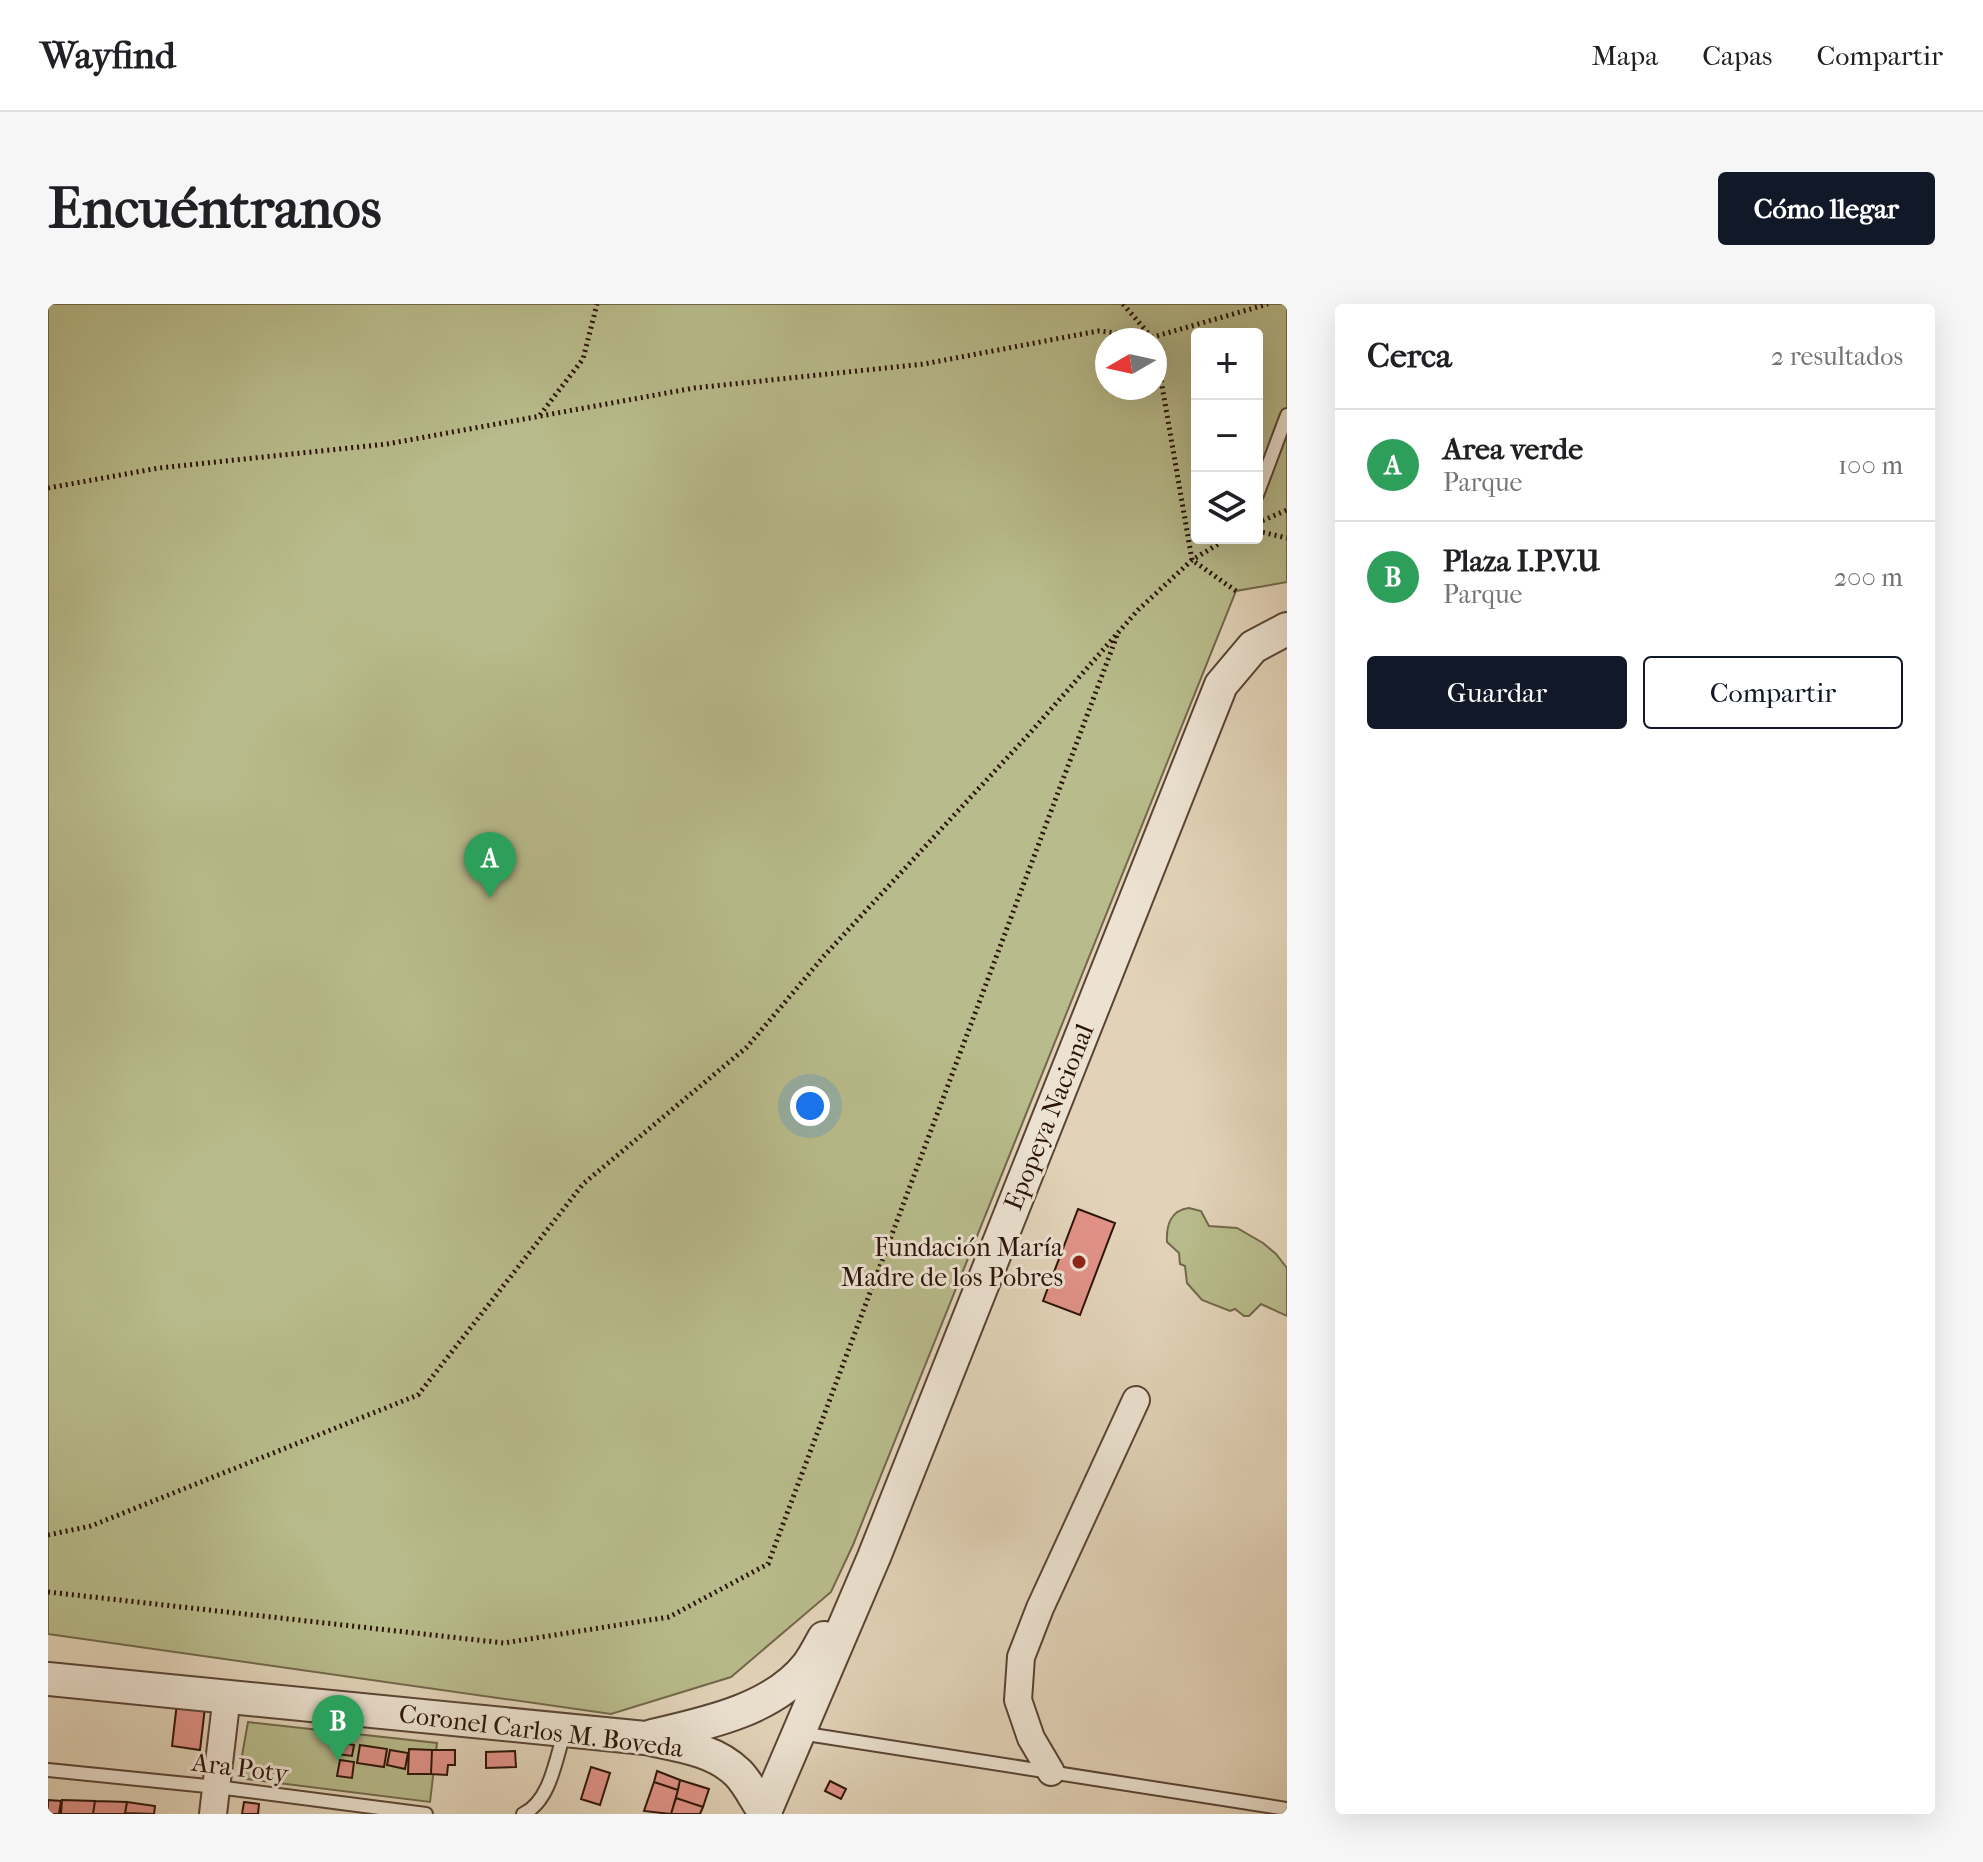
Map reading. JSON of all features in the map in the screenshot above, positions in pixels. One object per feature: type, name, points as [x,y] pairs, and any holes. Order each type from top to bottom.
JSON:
[{"type":"street","name":"Epopeya Nacional","points":[[765,1814],[874,1557],[1221,685],[1253,647],[1287,629]]},
{"type":"street","points":[[1051,1772],[1031,1738],[1018,1700],[1021,1657],[1040,1608],[1136,1400]]},
{"type":"street","points":[[645,1738],[720,1720],[773,1695],[807,1667],[874,1557]]},
{"type":"street","name":"Coronel Carlos M. Boveda","points":[[48,1679],[645,1738],[704,1752],[724,1762],[740,1774],[765,1814]]},
{"type":"street","points":[[213,1814],[227,1695]]},
{"type":"lane","points":[[1263,479],[1287,415]]},
{"type":"lane","points":[[523,1814],[531,1810],[545,1792],[565,1730]]},
{"type":"lane","points":[[799,1733],[1287,1809]]},
{"type":"lane","name":"Ara Poty","points":[[48,1770],[217,1787],[426,1814]]},
{"type":"path","points":[[539,416],[583,359],[597,304]]},
{"type":"path","points":[[1123,304],[1143,328]]},
{"type":"path","points":[[1167,337],[1268,304]]},
{"type":"path","points":[[48,488],[159,468],[387,444],[694,388],[924,364],[1095,332]]},
{"type":"path","points":[[1164,400],[1192,560],[1236,591]]},
{"type":"path","points":[[1263,520],[1287,510]]},
{"type":"path","points":[[1263,532],[1287,538]]},
{"type":"path","points":[[48,1535],[91,1526],[418,1395],[583,1184],[747,1047],[824,956],[1030,733],[1138,610],[1192,560],[1218,544]]},
{"type":"path","points":[[48,1592],[504,1643],[669,1617],[768,1564],[1118,633]]},
{"type":"green space","points":[[48,304],[1287,304],[1287,582],[1236,591],[853,1545],[831,1592],[731,1677],[611,1714],[48,1634]]},
{"type":"green space","points":[[1189,1208],[1201,1211],[1209,1226],[1237,1228],[1276,1254],[1287,1268],[1287,1316],[1261,1304],[1249,1316],[1244,1316],[1235,1309],[1230,1311],[1202,1300],[1187,1283],[1185,1266],[1180,1264],[1179,1253],[1167,1242],[1171,1219]]},
{"type":"green space","points":[[248,1722],[437,1743],[430,1802],[238,1778]]},
{"type":"building","name":"Fundación María Madre de los Pobres","points":[[1078,1209],[1115,1223],[1080,1315],[1043,1301]]},
{"type":"building","points":[[177,1703],[205,1707],[200,1750],[172,1746]]},
{"type":"building","points":[[339,1742],[354,1745],[352,1756],[337,1754]]},
{"type":"building","points":[[360,1745],[387,1749],[384,1767],[357,1763]]},
{"type":"building","points":[[409,1749],[432,1750],[431,1774],[408,1774]]},
{"type":"building","points":[[390,1750],[408,1753],[405,1769],[387,1765]]},
{"type":"building","points":[[432,1750],[455,1750],[455,1765],[448,1765],[447,1775],[431,1774]]},
{"type":"building","points":[[515,1751],[516,1767],[486,1768],[486,1752]]},
{"type":"building","points":[[340,1760],[354,1762],[352,1778],[337,1776]]},
{"type":"building","points":[[591,1767],[610,1773],[600,1805],[581,1799]]},
{"type":"building","points":[[657,1771],[680,1780],[678,1790],[654,1782]]},
{"type":"building","points":[[680,1780],[709,1789],[703,1807],[676,1798]]},
{"type":"building","points":[[830,1781],[846,1789],[841,1799],[825,1791]]},
{"type":"building","points":[[654,1782],[678,1790],[671,1814],[644,1811]]},
{"type":"building","points":[[676,1798],[703,1807],[700,1814],[671,1814]]},
{"type":"building","points":[[48,1800],[61,1801],[59,1814],[48,1814]]},
{"type":"building","points":[[62,1800],[95,1801],[93,1814],[61,1814]]},
{"type":"building","points":[[95,1801],[127,1802],[125,1814],[93,1814]]},
{"type":"building","points":[[127,1802],[155,1806],[154,1814],[125,1813]]},
{"type":"building","points":[[244,1802],[259,1804],[258,1814],[242,1814]]},
{"type":"place","name":"Area verde","points":[[490,898]]},
{"type":"place","name":"Fundación María Madre de los Pobres","points":[[1079,1262]]},
{"type":"place","name":"Plaza I.P.V.U","points":[[338,1761]]}]
